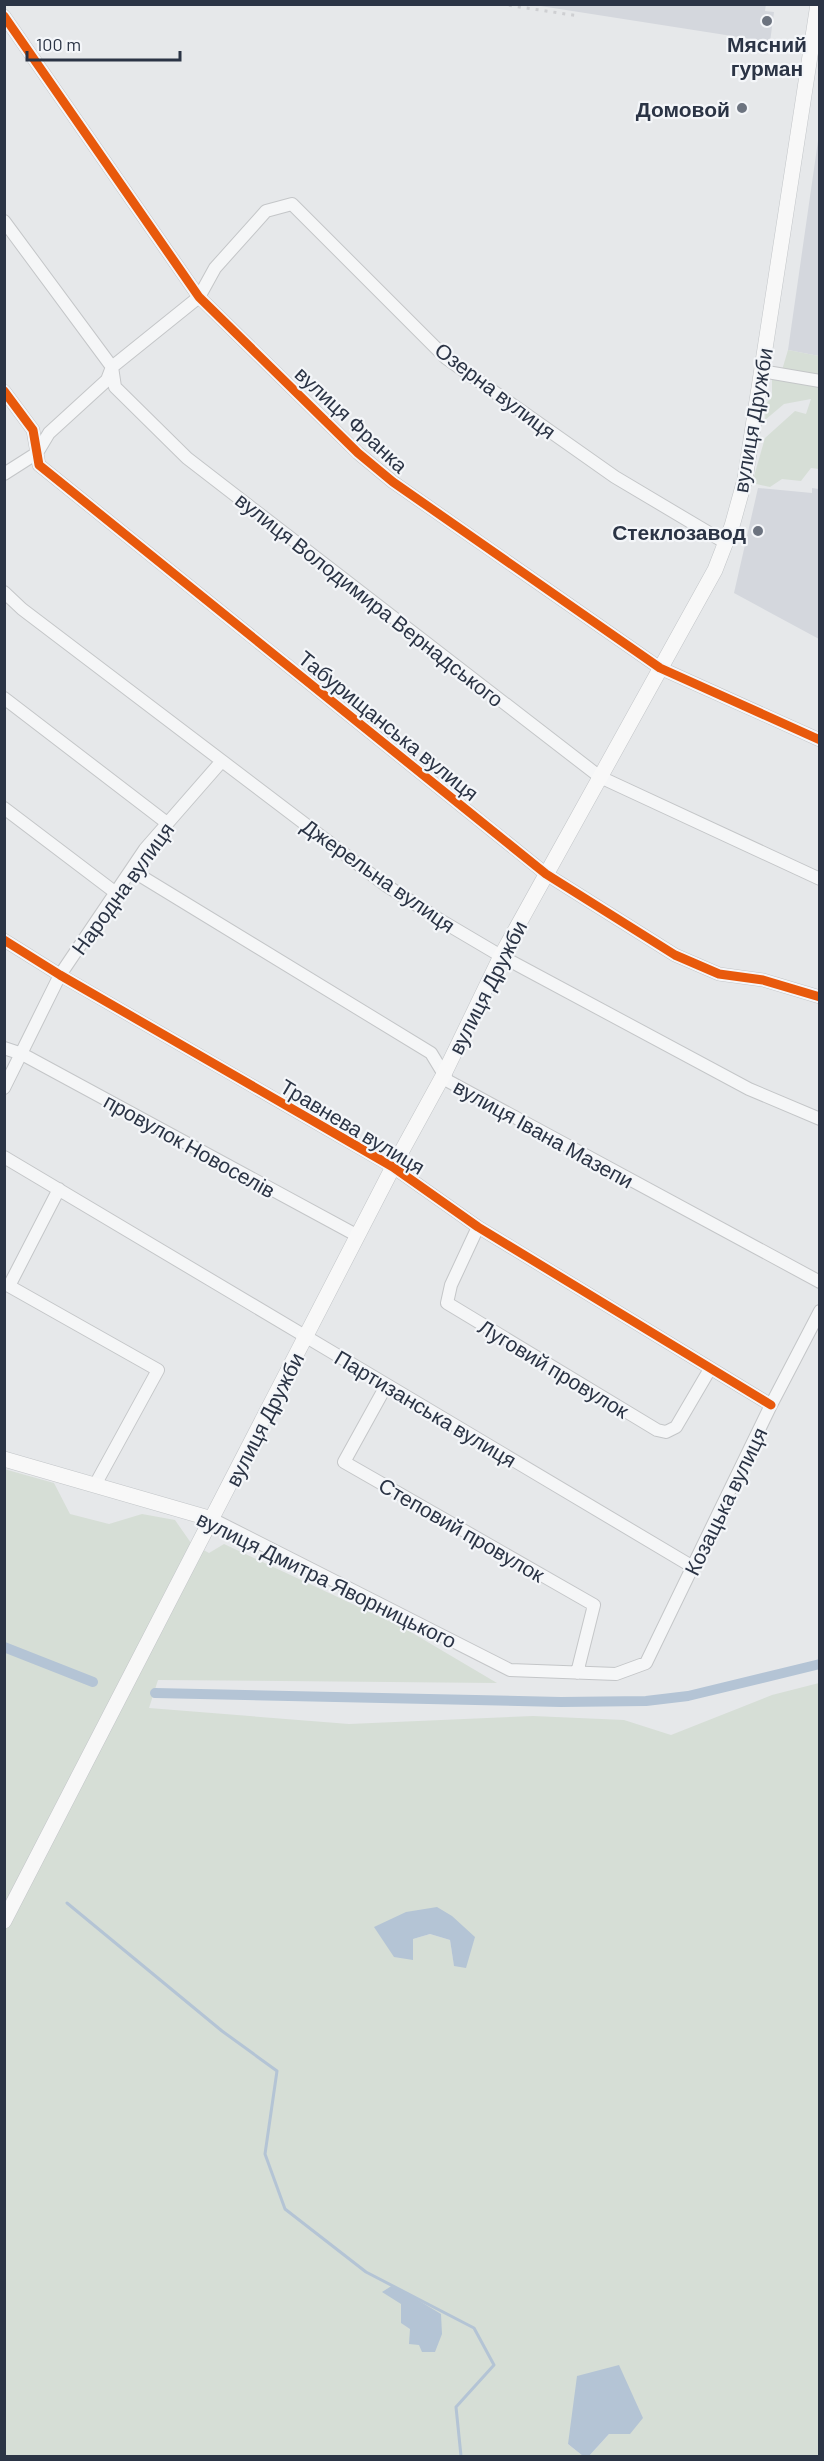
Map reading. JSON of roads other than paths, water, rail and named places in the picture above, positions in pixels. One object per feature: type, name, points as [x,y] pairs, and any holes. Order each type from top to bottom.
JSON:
[{"type":"main road","name":"вулиця Дружби","points":[[4,1921],[393,1167],[444,1074],[501,956],[715,570],[726,543],[745,479],[818,4]]},
{"type":"main road","name":"вулиця Дмитра Яворницького","points":[[4,1459],[212,1518]]},
{"type":"street","name":"вулиця Франка","points":[[4,16],[199,297],[358,453],[393,482],[660,668],[819,740]]},
{"type":"street","name":"Озерна вулиця","points":[[199,297],[215,268],[266,211],[292,204],[446,358],[615,477],[726,543]]},
{"type":"street","name":"вулиця Володимира Вернадського","points":[[4,221],[112,367],[115,387],[187,458],[600,777],[819,879]]},
{"type":"street","points":[[4,474],[37,453],[49,433],[107,380],[112,367],[199,297]]},
{"type":"street","points":[[761,371],[819,381]]},
{"type":"street","name":"Табурищанська вулиця","points":[[4,391],[33,430],[39,465],[546,874],[675,955],[692,963],[719,974],[764,980],[819,997]]},
{"type":"street","name":"Джерельна вулиця","points":[[4,592],[22,609],[221,762],[384,884],[501,956],[749,1089],[819,1119]]},
{"type":"street","points":[[4,698],[167,823]]},
{"type":"street","name":"Народна вулиця","points":[[4,1088],[60,975],[131,870],[167,823],[221,762]]},
{"type":"street","points":[[4,808],[116,893]]},
{"type":"street","name":"вулиця Івана Мазепи","points":[[131,870],[431,1053],[448,1081],[819,1282]]},
{"type":"street","name":"Травнева вулиця","points":[[4,940],[60,975],[393,1167],[478,1227],[771,1405]]},
{"type":"street","name":"провулок Новоселів","points":[[4,1048],[22,1054],[358,1236]]},
{"type":"street","name":"Партизанська вулиця","points":[[4,1157],[693,1567]]},
{"type":"street","points":[[59,1190],[7,1289],[158,1370],[95,1485]]},
{"type":"street","name":"Луговий провулок","points":[[478,1227],[447,1297],[447,1303],[657,1430],[666,1432],[676,1427],[710,1370]]},
{"type":"street","name":"Козацька вулиця","points":[[616,1674],[646,1663],[819,1311]]},
{"type":"street","name":"Степовий провулок","points":[[386,1386],[344,1462],[594,1605],[577,1673]]},
{"type":"street","name":"вулиця Дмитра Яворницького","points":[[212,1518],[510,1670],[616,1674]]},
{"type":"water","points":[[437,1907],[452,1916],[475,1937],[466,1968],[454,1966],[450,1940],[430,1934],[413,1939],[413,1960],[394,1957],[374,1927],[406,1912]]},
{"type":"water","points":[[393,2285],[441,2314],[442,2334],[435,2352],[422,2352],[419,2345],[409,2344],[410,2329],[401,2323],[401,2304],[382,2292]]},
{"type":"water","points":[[619,2365],[643,2418],[630,2434],[609,2434],[589,2456],[583,2456],[568,2444],[577,2376]]},
{"type":"waterway","points":[[4,1647],[93,1682]]},
{"type":"waterway","points":[[155,1693],[561,1702],[646,1701],[688,1696],[820,1664]]},
{"type":"waterway","points":[[67,1903],[222,2031],[277,2071],[265,2154],[285,2209],[366,2272],[474,2328],[494,2365],[456,2407],[461,2456]]},
{"type":"railway","points":[[500,4],[579,16]]},
{"type":"place","name":"Мясний гурман","points":[[767,21]]},
{"type":"place","name":"Домовой","points":[[742,108]]},
{"type":"place","name":"Стеклозавод","points":[[758,531]]}]
